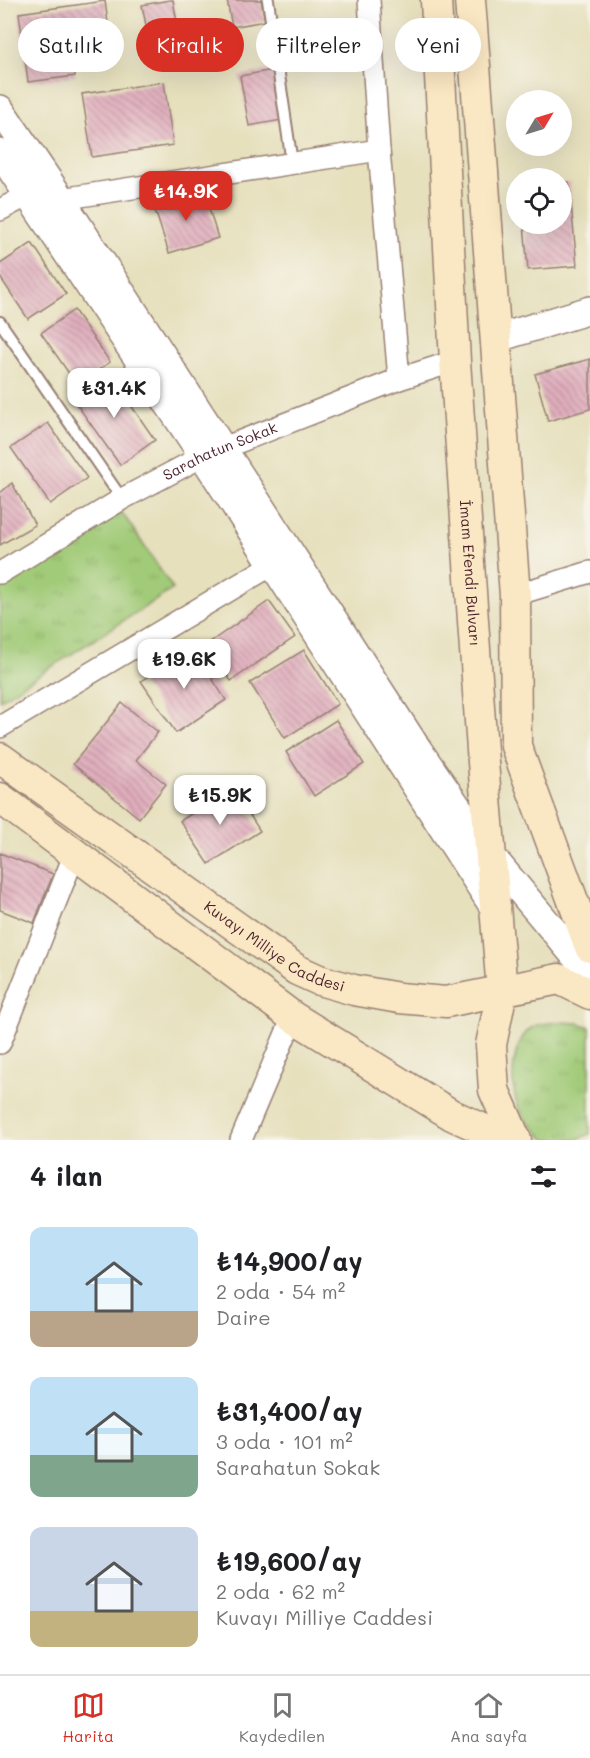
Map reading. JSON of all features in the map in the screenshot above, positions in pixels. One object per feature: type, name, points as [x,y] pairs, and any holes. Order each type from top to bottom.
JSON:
[{"type":"main road","name":"İmam Efendi Bulvarı","points":[[436,0],[455,361],[482,750],[502,991],[491,1045],[494,1090],[516,1140]]},
{"type":"main road","points":[[470,0],[515,595],[516,746],[590,946]]},
{"type":"main road","name":"Kuvayı Milliye Caddesi","points":[[0,758],[297,970],[319,980],[354,990],[399,998],[446,1002],[559,979],[590,994]]},
{"type":"main road","points":[[0,798],[293,1017],[452,1115],[507,1140]]},
{"type":"street","points":[[369,0],[379,150],[399,379]]},
{"type":"street","points":[[0,109],[61,199],[213,452],[272,565],[496,911]]},
{"type":"street","points":[[61,199],[379,150]]},
{"type":"street","points":[[0,153],[213,452],[492,856],[590,974]]},
{"type":"street","points":[[0,210],[28,195]]},
{"type":"street","points":[[495,339],[590,310]]},
{"type":"street","name":"Sarahatun Sokak","points":[[0,573],[122,499],[213,452],[399,379],[455,361]]},
{"type":"street","points":[[0,727],[272,565]]},
{"type":"street","points":[[515,595],[590,572]]},
{"type":"street","points":[[0,1043],[75,853]]},
{"type":"street","points":[[242,1140],[293,1017]]},
{"type":"lane","points":[[268,0],[292,164]]},
{"type":"lane","points":[[0,322],[122,499]]},
{"type":"green space","points":[[121,511],[173,589],[0,700],[0,587]]},
{"type":"green space","points":[[558,1022],[579,1023],[590,1027],[590,1134],[575,1140],[546,1140],[523,1116],[514,1092],[514,1066],[520,1041],[535,1026]]},
{"type":"building","points":[[173,0],[176,18],[145,18],[142,5]]},
{"type":"building","points":[[227,0],[261,0],[264,18],[256,18],[256,23],[244,25],[244,18],[230,18]]},
{"type":"building","points":[[105,1],[107,18],[20,18],[19,13]]},
{"type":"building","points":[[27,72],[74,72],[75,76],[28,82]]},
{"type":"building","points":[[273,72],[282,120],[249,126],[240,76]]},
{"type":"building","points":[[164,82],[173,145],[92,157],[82,94]]},
{"type":"building","points":[[204,192],[218,238],[169,253],[154,207]]},
{"type":"building","points":[[572,214],[577,266],[528,270],[525,234],[572,234]]},
{"type":"building","points":[[32,243],[66,294],[28,319],[0,277],[0,264]]},
{"type":"building","points":[[74,310],[110,362],[77,385],[41,333]]},
{"type":"building","points":[[590,359],[590,409],[548,421],[535,374]]},
{"type":"building","points":[[108,372],[155,440],[120,465],[72,398]]},
{"type":"building","points":[[48,423],[87,478],[50,504],[11,448]]},
{"type":"building","points":[[12,483],[35,525],[0,545],[0,493]]},
{"type":"building","points":[[269,601],[295,637],[231,681],[206,645]]},
{"type":"building","points":[[192,648],[226,700],[176,733],[141,681]]},
{"type":"building","points":[[304,650],[338,704],[285,738],[250,683]]},
{"type":"building","points":[[122,703],[158,732],[136,760],[166,784],[139,818],[73,764]]},
{"type":"building","points":[[336,720],[364,764],[314,796],[286,752]]},
{"type":"building","points":[[232,787],[260,831],[209,864],[180,821]]},
{"type":"building","points":[[0,853],[53,874],[34,923],[0,910]]}]
